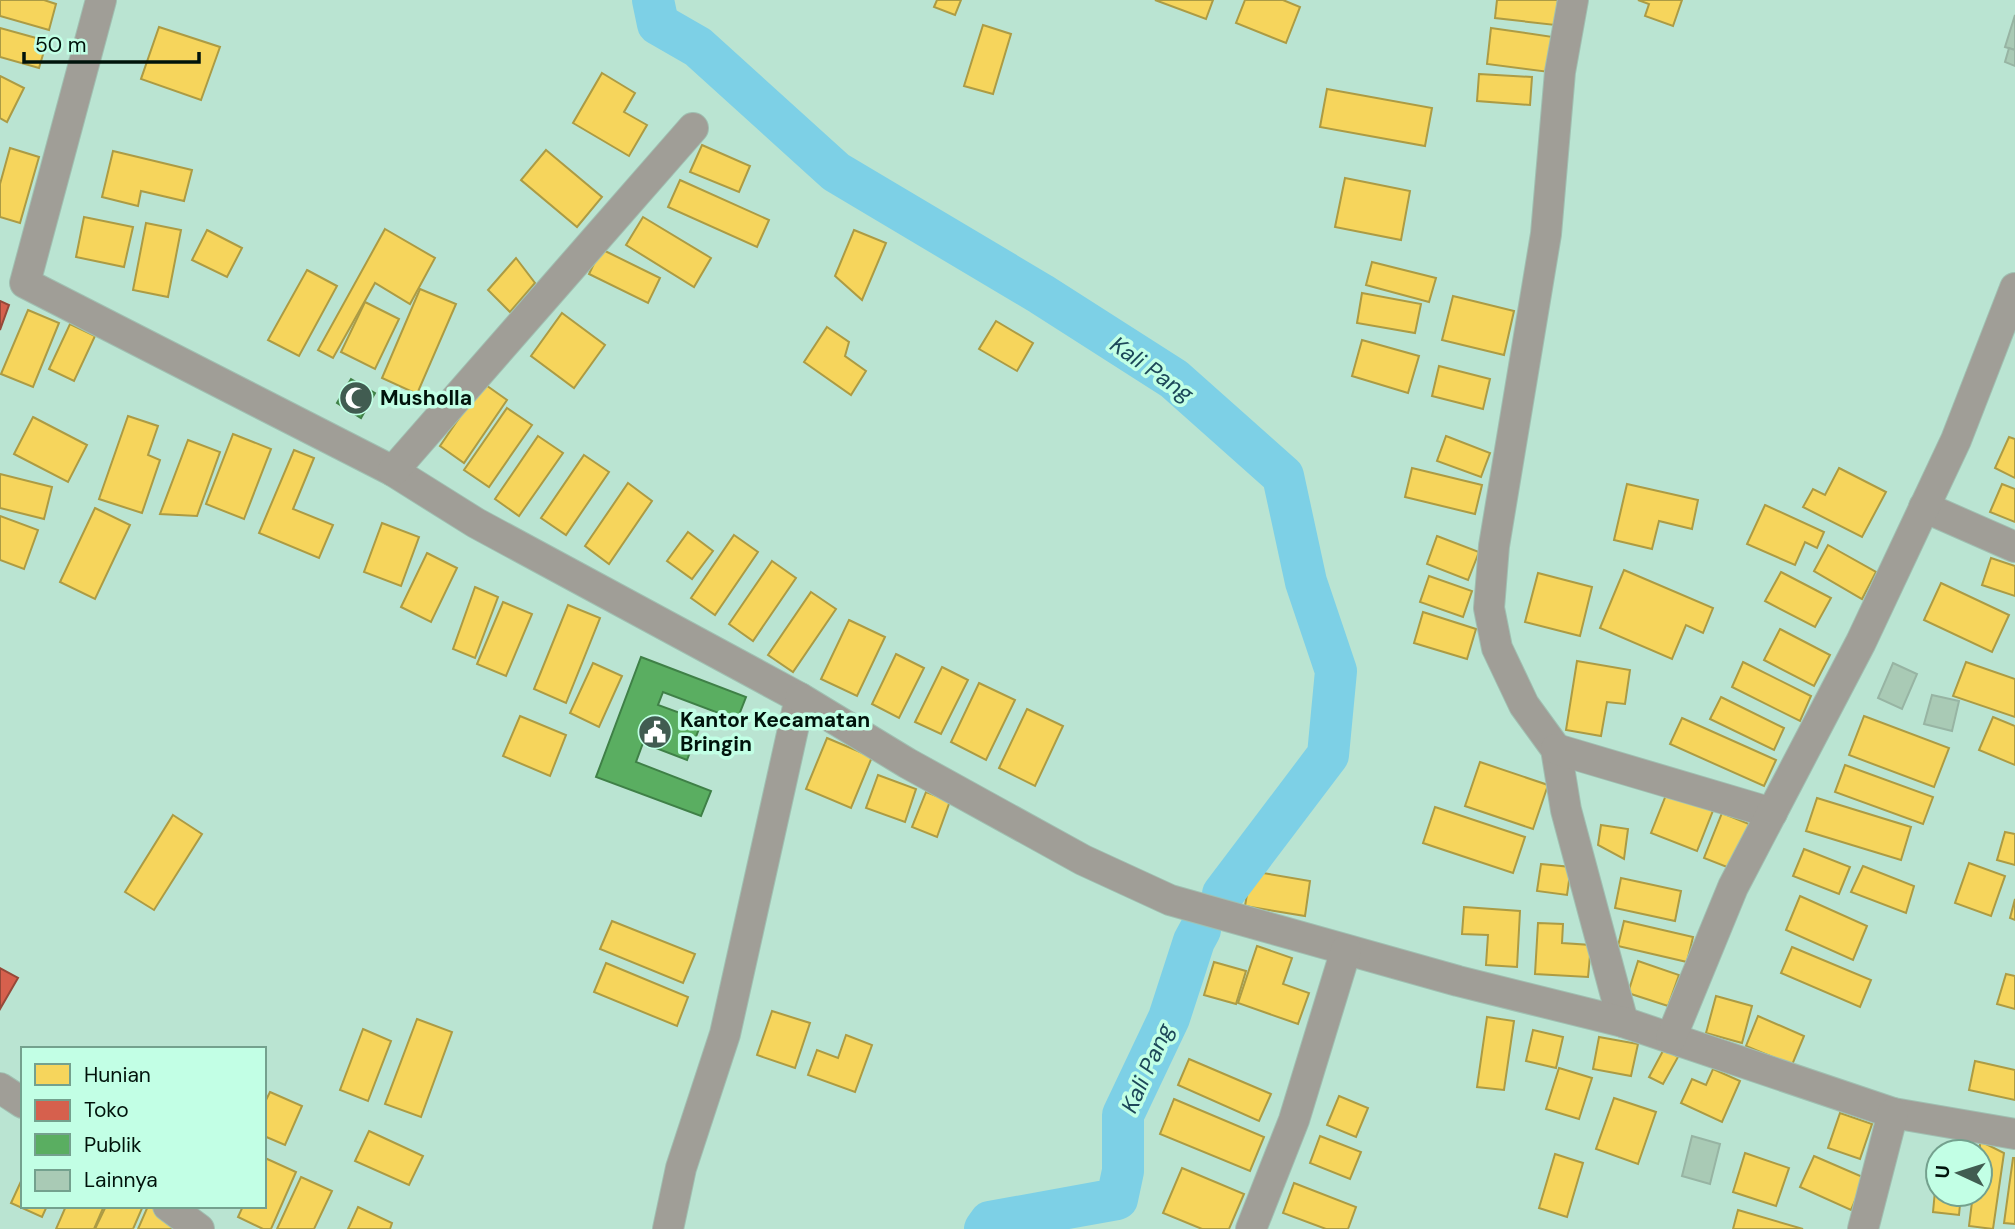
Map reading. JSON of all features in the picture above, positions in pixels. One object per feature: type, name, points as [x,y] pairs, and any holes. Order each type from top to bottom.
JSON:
[{"type":"street","points":[[101,0],[13,277],[393,471],[476,523],[800,698],[907,762],[1083,860],[1170,900],[1346,950],[1623,1022],[1893,1113],[2015,1134]]},
{"type":"street","points":[[1573,0],[1560,72],[1546,234],[1494,546],[1489,608],[1497,648],[1524,705],[1556,749],[1566,810],[1623,1022]]},
{"type":"street","points":[[393,471],[693,128]]},
{"type":"street","points":[[1671,1038],[1733,887],[1861,642],[1924,507],[1990,358],[2015,288]]},
{"type":"street","points":[[1924,507],[2015,547]]},
{"type":"street","points":[[668,1229],[681,1168],[725,1034],[800,698]]},
{"type":"street","points":[[1556,749],[1772,813]]},
{"type":"street","points":[[1251,1229],[1294,1120],[1346,950]]},
{"type":"street","points":[[0,1088],[21,1102]]},
{"type":"street","points":[[1863,1229],[1893,1113]]},
{"type":"street","points":[[171,1208],[199,1229]]},
{"type":"building: Hunian","points":[[0,0],[44,0],[56,4],[49,30],[0,16]]},
{"type":"building: Hunian","points":[[937,0],[961,0],[955,15],[934,7]]},
{"type":"building: Hunian","points":[[1155,0],[1213,0],[1206,19]]},
{"type":"building: Hunian","points":[[1245,0],[1283,0],[1300,7],[1286,43],[1236,23]]},
{"type":"building: Hunian","points":[[1497,0],[1558,0],[1555,25],[1495,18]]},
{"type":"building: Hunian","points":[[1638,0],[1682,0],[1673,26],[1645,16],[1649,4]]},
{"type":"building: Hunian","points":[[983,25],[1011,34],[993,94],[964,86]]},
{"type":"building: Hunian","points":[[159,27],[220,47],[201,100],[141,79]]},
{"type":"building: Hunian","points":[[0,28],[47,41],[39,68],[0,57]]},
{"type":"building: Hunian","points":[[1491,28],[1553,37],[1549,72],[1487,64]]},
{"type":"building: Hunian","points":[[602,73],[635,93],[624,112],[647,125],[629,156],[573,123]]},
{"type":"building: Hunian","points":[[1479,74],[1532,77],[1530,105],[1477,101]]},
{"type":"building: Hunian","points":[[0,76],[24,88],[7,122],[0,118]]},
{"type":"building: Hunian","points":[[1327,89],[1432,108],[1425,146],[1320,127]]},
{"type":"building: Hunian","points":[[702,145],[750,166],[739,192],[690,172]]},
{"type":"building: Hunian","points":[[10,148],[39,157],[20,223],[0,217],[0,184]]},
{"type":"building: Hunian","points":[[546,150],[602,197],[577,227],[521,180]]},
{"type":"building: Hunian","points":[[113,151],[192,170],[184,201],[141,191],[138,206],[102,197]]},
{"type":"building: Hunian","points":[[1345,178],[1410,191],[1401,240],[1335,227]]},
{"type":"building: Hunian","points":[[680,180],[769,220],[757,247],[668,207]]},
{"type":"building: Hunian","points":[[84,217],[133,227],[124,267],[76,257]]},
{"type":"building: Hunian","points":[[643,217],[711,258],[694,287],[626,245]]},
{"type":"building: Hunian","points":[[146,223],[181,230],[168,297],[133,290]]},
{"type":"building: Hunian","points":[[385,229],[435,258],[410,304],[375,283],[333,358],[318,350]]},
{"type":"building: Hunian","points":[[207,230],[242,248],[227,277],[192,260]]},
{"type":"building: Hunian","points":[[854,230],[886,243],[862,300],[835,276]]},
{"type":"building: Hunian","points":[[601,249],[660,278],[648,303],[589,274]]},
{"type":"building: Hunian","points":[[516,258],[535,283],[510,312],[488,290]]},
{"type":"building: Hunian","points":[[1372,262],[1436,278],[1429,302],[1366,285]]},
{"type":"building: Hunian","points":[[307,270],[337,286],[299,356],[268,340]]},
{"type":"building: Hunian","points":[[420,289],[456,304],[417,394],[382,378]]},
{"type":"building: Hunian","points":[[1362,293],[1421,304],[1415,333],[1357,323]]},
{"type":"building: Hunian","points":[[1453,296],[1514,311],[1504,355],[1442,340]]},
{"type":"building: Hunian","points":[[365,302],[399,319],[375,369],[341,352]]},
{"type":"building: Hunian","points":[[28,310],[59,323],[33,387],[1,374]]},
{"type":"building: Hunian","points":[[562,313],[605,345],[574,388],[531,356]]},
{"type":"building: Hunian","points":[[996,321],[1033,343],[1017,371],[979,349]]},
{"type":"building: Hunian","points":[[70,324],[95,336],[74,381],[49,369]]},
{"type":"building: Hunian","points":[[827,327],[849,342],[845,356],[866,371],[851,395],[804,362]]},
{"type":"building: Hunian","points":[[1362,340],[1419,356],[1408,393],[1352,376]]},
{"type":"building: Hunian","points":[[1439,366],[1490,379],[1483,409],[1432,396]]},
{"type":"building: Hunian","points":[[483,383],[507,400],[464,463],[440,446]]},
{"type":"building: Hunian","points":[[507,408],[532,425],[489,487],[464,470]]},
{"type":"building: Hunian","points":[[128,416],[158,426],[148,455],[160,460],[142,513],[99,499]]},
{"type":"building: Hunian","points":[[33,417],[87,445],[68,482],[14,454]]},
{"type":"building: Hunian","points":[[233,434],[271,449],[244,519],[206,504]]},
{"type":"building: Hunian","points":[[538,436],[563,453],[519,516],[495,499]]},
{"type":"building: Hunian","points":[[1446,436],[1490,453],[1481,477],[1437,461]]},
{"type":"building: Hunian","points":[[2009,437],[2015,439],[2015,478],[1995,468]]},
{"type":"building: Hunian","points":[[188,440],[220,452],[197,516],[160,514]]},
{"type":"building: Hunian","points":[[294,450],[314,458],[293,509],[333,525],[319,558],[259,533]]},
{"type":"building: Hunian","points":[[584,455],[609,472],[566,535],[541,518]]},
{"type":"building: Hunian","points":[[1412,468],[1482,485],[1475,514],[1405,497]]},
{"type":"building: Hunian","points":[[1839,468],[1886,492],[1862,537],[1803,507],[1813,489],[1825,495]]},
{"type":"building: Hunian","points":[[0,474],[52,487],[44,519],[0,508]]},
{"type":"building: Hunian","points":[[628,483],[652,501],[609,564],[585,546]]},
{"type":"building: Hunian","points":[[1627,484],[1698,500],[1692,529],[1659,521],[1652,549],[1614,540]]},
{"type":"building: Hunian","points":[[2002,484],[2015,489],[2015,522],[1990,512]]},
{"type":"building: Hunian","points":[[1765,505],[1824,532],[1817,548],[1805,542],[1795,565],[1747,544]]},
{"type":"building: Hunian","points":[[95,508],[130,525],[95,599],[60,582]]},
{"type":"building: Hunian","points":[[0,516],[38,530],[24,569],[0,560]]},
{"type":"building: Hunian","points":[[382,523],[419,537],[401,586],[364,572]]},
{"type":"building: Hunian","points":[[688,532],[713,551],[692,579],[667,561]]},
{"type":"building: Hunian","points":[[734,535],[758,552],[715,615],[691,598]]},
{"type":"building: Hunian","points":[[1437,536],[1479,552],[1468,580],[1427,564]]},
{"type":"building: Hunian","points":[[1828,545],[1876,572],[1862,599],[1814,571]]},
{"type":"building: Hunian","points":[[427,553],[457,568],[431,622],[401,607]]},
{"type":"building: Hunian","points":[[1991,558],[2015,566],[2015,596],[1982,585]]},
{"type":"building: Hunian","points":[[772,561],[796,578],[753,641],[729,624]]},
{"type":"building: Hunian","points":[[1624,570],[1713,608],[1703,633],[1686,625],[1672,659],[1600,628]]},
{"type":"building: Hunian","points":[[1781,572],[1831,598],[1815,627],[1765,601]]},
{"type":"building: Hunian","points":[[1538,573],[1592,587],[1580,636],[1525,622]]},
{"type":"building: Hunian","points":[[1429,576],[1472,591],[1463,617],[1420,602]]},
{"type":"building: Hunian","points":[[1941,583],[2009,615],[1992,652],[1924,620]]},
{"type":"building: Hunian","points":[[475,587],[498,597],[475,658],[453,649]]},
{"type":"building: Hunian","points":[[811,592],[836,609],[793,672],[768,655]]},
{"type":"building: Hunian","points":[[503,602],[532,614],[506,676],[477,664]]},
{"type":"building: Hunian","points":[[568,605],[600,618],[566,703],[534,689]]},
{"type":"building: Hunian","points":[[1423,612],[1476,629],[1467,659],[1414,643]]},
{"type":"building: Hunian","points":[[849,620],[885,637],[857,696],[821,679]]},
{"type":"building: Hunian","points":[[1780,629],[1830,655],[1814,686],[1764,660]]},
{"type":"building: Hunian","points":[[896,654],[924,668],[899,718],[872,704]]},
{"type":"building: Hunian","points":[[1577,661],[1630,670],[1625,704],[1607,702],[1601,736],[1566,730]]},
{"type":"building: Hunian","points":[[1743,662],[1811,696],[1800,721],[1732,687]]},
{"type":"building: Hunian","points":[[1966,662],[2015,679],[2015,717],[1953,696]]},
{"type":"building: Hunian","points":[[593,663],[622,676],[599,727],[570,713]]},
{"type":"building: Hunian","points":[[942,667],[968,680],[941,734],[915,722]]},
{"type":"building: Hunian","points":[[979,683],[1015,700],[986,760],[951,742]]},
{"type":"building: Hunian","points":[[1721,697],[1784,728],[1774,750],[1710,719]]},
{"type":"building: Hunian","points":[[1027,709],[1063,726],[1035,786],[999,768]]},
{"type":"building: Hunian","points":[[520,716],[566,735],[550,776],[503,756]]},
{"type":"building: Hunian","points":[[1864,716],[1949,748],[1934,787],[1849,755]]},
{"type":"building: Hunian","points":[[1993,717],[2015,726],[2015,765],[1979,750]]},
{"type":"building: Hunian","points":[[1682,718],[1776,760],[1764,786],[1670,744]]},
{"type":"building: Hunian","points":[[827,738],[872,757],[851,808],[806,789]]},
{"type":"building: Hunian","points":[[1480,762],[1548,785],[1533,829],[1465,806]]},
{"type":"building: Hunian","points":[[1845,765],[1933,797],[1923,824],[1835,792]]},
{"type":"building: Hunian","points":[[878,775],[916,789],[905,822],[866,808]]},
{"type":"building: Hunian","points":[[1668,790],[1714,808],[1697,851],[1651,833]]},
{"type":"building: Hunian","points":[[926,792],[950,801],[937,837],[912,827]]},
{"type":"building: Hunian","points":[[1817,798],[1911,827],[1901,860],[1806,831]]},
{"type":"building: Hunian","points":[[1435,807],[1525,837],[1513,873],[1423,843]]},
{"type":"building: Hunian","points":[[1722,813],[1749,824],[1732,869],[1704,858]]},
{"type":"building: Hunian","points":[[173,815],[202,834],[154,910],[125,892]]},
{"type":"building: Hunian","points":[[1601,825],[1628,829],[1624,859],[1598,845]]},
{"type":"building: Hunian","points":[[2005,832],[2015,834],[2015,865],[1997,860]]},
{"type":"building: Hunian","points":[[1804,849],[1850,867],[1839,894],[1793,876]]},
{"type":"building: Hunian","points":[[1969,863],[2005,876],[1991,916],[1955,903]]},
{"type":"building: Hunian","points":[[1541,864],[1571,867],[1567,895],[1537,891]]},
{"type":"building: Hunian","points":[[1863,866],[1914,886],[1906,913],[1851,892]]},
{"type":"building: Hunian","points":[[1251,871],[1310,881],[1305,916],[1245,906]]},
{"type":"building: Hunian","points":[[1621,878],[1681,891],[1675,921],[1615,908]]},
{"type":"building: Hunian","points":[[1800,896],[1867,926],[1853,960],[1786,930]]},
{"type":"building: Hunian","points":[[2015,899],[2015,920],[2010,918]]},
{"type":"building: Hunian","points":[[1464,907],[1520,911],[1517,967],[1486,965],[1488,935],[1462,934]]},
{"type":"building: Hunian","points":[[612,921],[695,954],[683,983],[600,949]]},
{"type":"building: Hunian","points":[[1624,921],[1693,937],[1687,962],[1618,946]]},
{"type":"building: Hunian","points":[[1538,923],[1563,924],[1562,943],[1591,945],[1588,977],[1535,974]]},
{"type":"building: Hunian","points":[[1257,946],[1292,958],[1283,984],[1309,993],[1298,1024],[1238,1003]]},
{"type":"building: Hunian","points":[[1792,947],[1871,980],[1860,1007],[1781,973]]},
{"type":"building: Hunian","points":[[1638,961],[1679,975],[1668,1006],[1628,993]]},
{"type":"building: Hunian","points":[[1214,962],[1246,971],[1236,1004],[1204,995]]},
{"type":"building: Hunian","points":[[606,963],[688,997],[677,1026],[594,992]]},
{"type":"building: Hunian","points":[[2006,974],[2015,976],[2015,1009],[1997,1004]]},
{"type":"building: Hunian","points":[[1716,996],[1752,1006],[1742,1043],[1706,1033]]},
{"type":"building: Hunian","points":[[772,1011],[810,1023],[795,1068],[757,1055]]},
{"type":"building: Hunian","points":[[1758,1016],[1804,1036],[1792,1065],[1746,1046]]},
{"type":"building: Hunian","points":[[1487,1017],[1514,1021],[1504,1090],[1477,1087]]},
{"type":"building: Hunian","points":[[417,1019],[452,1032],[421,1117],[385,1104]]},
{"type":"building: Hunian","points":[[363,1029],[391,1041],[368,1101],[340,1090]]},
{"type":"building: Hunian","points":[[1533,1030],[1563,1037],[1556,1068],[1526,1061]]},
{"type":"building: Hunian","points":[[846,1035],[872,1045],[855,1092],[808,1075],[817,1050],[838,1058]]},
{"type":"building: Hunian","points":[[1599,1037],[1638,1044],[1631,1076],[1593,1069]]},
{"type":"building: Hunian","points":[[1664,1049],[1678,1057],[1663,1084],[1649,1077]]},
{"type":"building: Hunian","points":[[1189,1059],[1271,1094],[1259,1121],[1178,1085]]},
{"type":"building: Hunian","points":[[1975,1061],[2015,1070],[2015,1100],[1969,1090]]},
{"type":"building: Hunian","points":[[1559,1068],[1592,1078],[1579,1119],[1546,1109]]},
{"type":"building: Hunian","points":[[1713,1069],[1740,1081],[1722,1122],[1681,1103],[1692,1079],[1706,1085]]},
{"type":"building: Hunian","points":[[270,1092],[302,1106],[285,1145],[266,1137],[266,1100]]},
{"type":"building: Hunian","points":[[1339,1096],[1368,1108],[1356,1137],[1327,1125]]},
{"type":"building: Hunian","points":[[1614,1098],[1656,1112],[1638,1164],[1596,1149]]},
{"type":"building: Hunian","points":[[1174,1099],[1264,1137],[1250,1171],[1160,1134]]},
{"type":"building: Hunian","points":[[1840,1113],[1872,1124],[1860,1159],[1828,1148]]},
{"type":"building: Hunian","points":[[369,1131],[423,1156],[409,1185],[355,1161]]},
{"type":"building: Hunian","points":[[1320,1136],[1361,1152],[1350,1179],[1310,1163]]},
{"type":"building: Hunian","points":[[1994,1148],[2004,1153],[1993,1229],[1969,1226],[1971,1208],[1994,1208]]},
{"type":"building: Hunian","points":[[1745,1153],[1789,1168],[1776,1206],[1733,1192]]},
{"type":"building: Hunian","points":[[1555,1154],[1583,1163],[1567,1217],[1539,1208]]},
{"type":"building: Hunian","points":[[1814,1156],[1865,1178],[1851,1210],[1800,1187]]},
{"type":"building: Hunian","points":[[266,1158],[296,1172],[271,1229],[263,1229],[238,1217],[242,1208],[266,1208]]},
{"type":"building: Hunian","points":[[2015,1158],[2015,1224],[2004,1223]]},
{"type":"building: Hunian","points":[[1182,1168],[1244,1194],[1229,1229],[1202,1229],[1163,1213]]},
{"type":"building: Hunian","points":[[301,1177],[332,1191],[314,1229],[277,1229]]},
{"type":"building: Hunian","points":[[21,1181],[21,1208],[11,1203]]},
{"type":"building: Hunian","points":[[1294,1183],[1356,1207],[1348,1229],[1326,1229],[1283,1213]]},
{"type":"building: Hunian","points":[[358,1207],[392,1223],[390,1229],[348,1229]]},
{"type":"building: Hunian","points":[[22,1208],[46,1208],[42,1217]]},
{"type":"building: Hunian","points":[[65,1208],[103,1208],[94,1229],[56,1229]]},
{"type":"building: Hunian","points":[[105,1208],[142,1208],[133,1229],[95,1229]]},
{"type":"building: Hunian","points":[[147,1208],[180,1219],[175,1229],[138,1229]]},
{"type":"building: Hunian","points":[[1933,1208],[1960,1208],[1959,1215],[1933,1212]]},
{"type":"building: Hunian","points":[[1738,1210],[1803,1229],[1733,1229]]},
{"type":"building: Toko","points":[[0,301],[9,305],[0,330]]},
{"type":"building: Toko","points":[[0,968],[18,978],[0,1009]]},
{"type":"building: Publik","name":"Musholla","points":[[351,379],[375,393],[361,418],[337,403]]},
{"type":"building: Publik","name":"Kantor Kecamatan Bringin","points":[[641,657],[746,697],[737,720],[663,692],[658,705],[702,721],[687,760],[643,743],[636,762],[711,791],[701,816],[596,777]]},
{"type":"building: Lainnya","points":[[2015,15],[2015,50],[2005,47]]},
{"type":"building: Lainnya","points":[[2009,48],[2015,50],[2015,66],[2005,62]]},
{"type":"building: Lainnya","points":[[1893,663],[1917,674],[1902,709],[1878,698]]},
{"type":"building: Lainnya","points":[[1932,695],[1959,701],[1952,731],[1924,724]]},
{"type":"building: Lainnya","points":[[1692,1136],[1720,1144],[1710,1184],[1682,1176]]},
{"type":"waterway","name":"Kali Pang","points":[[653,0],[658,24],[698,47],[836,172],[1041,294],[1174,379],[1283,476],[1306,582],[1336,671],[1328,755],[1223,894]]},
{"type":"waterway","name":"Kali Pang","points":[[985,1229],[990,1222],[1117,1199],[1123,1171],[1123,1115],[1169,1018],[1200,930]]},
{"type":"place","name":"Musholla","points":[[356,398]]},
{"type":"place","name":"Kantor Kecamatan Bringin","points":[[655,732]]}]
